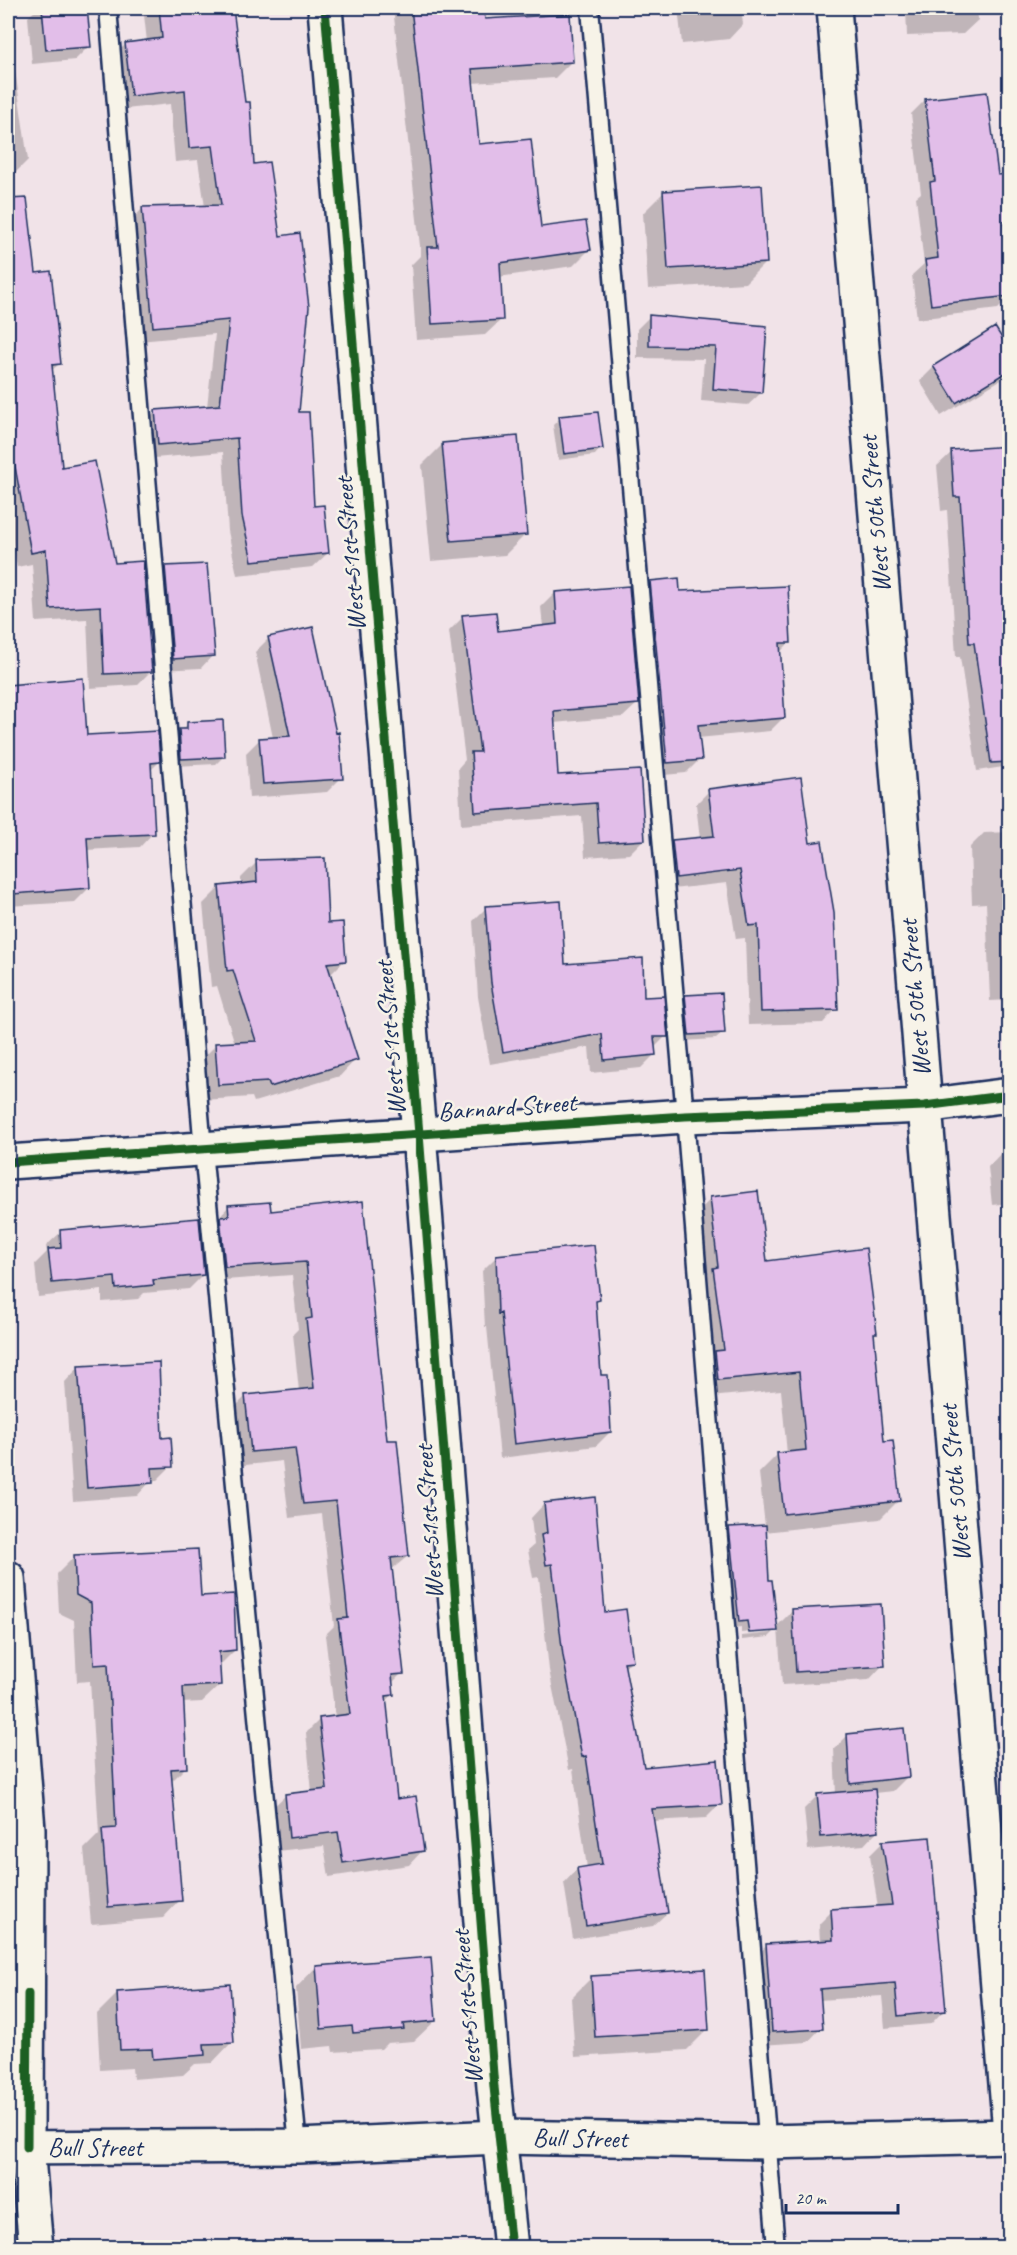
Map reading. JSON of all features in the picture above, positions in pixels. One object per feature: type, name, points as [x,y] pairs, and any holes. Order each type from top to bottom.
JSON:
[{"type":"street","name":"West 51st Street","points":[[325,8],[419,1134],[499,2137],[511,2247]]},
{"type":"street","name":"West 50th Street","points":[[834,8],[1010,2134]]},
{"type":"street","name":"Barnard Street","points":[[8,1162],[685,1116],[924,1106],[1010,1095]]},
{"type":"street","points":[[8,1578],[15,1763],[28,1829],[17,2147],[36,2247]]},
{"type":"street","name":"Bull Street","points":[[17,2147],[298,2146],[499,2137],[766,2142],[1010,2134]]},
{"type":"lane","points":[[108,8],[203,1150],[298,2146]]},
{"type":"lane","points":[[590,8],[685,1116],[776,2247]]},
{"type":"building","points":[[42,8],[87,8],[91,47],[46,50]]},
{"type":"building","points":[[159,8],[233,8],[245,102],[250,102],[254,164],[269,162],[280,236],[300,233],[309,307],[299,412],[309,412],[314,506],[324,505],[329,553],[252,561],[242,516],[237,438],[158,445],[155,410],[220,405],[229,320],[153,327],[142,207],[221,205],[213,146],[189,148],[185,90],[131,96],[125,43],[162,38]]},
{"type":"building","points":[[411,8],[483,8],[485,19],[570,14],[573,62],[472,69],[479,144],[531,139],[541,227],[586,221],[591,250],[500,263],[503,320],[432,324],[427,247],[438,247]]},
{"type":"building","points":[[987,92],[998,175],[1008,174],[1010,190],[1010,220],[1003,221],[1010,266],[1010,296],[931,305],[925,260],[938,258],[930,182],[935,181],[925,99]]},
{"type":"building","points":[[762,185],[767,263],[668,269],[663,191]]},
{"type":"building","points":[[27,198],[36,273],[51,271],[61,364],[52,365],[62,467],[95,461],[115,563],[143,561],[152,672],[104,674],[101,606],[50,609],[46,550],[31,553],[8,429],[8,199]]},
{"type":"building","points":[[649,315],[767,326],[762,393],[713,389],[716,347],[649,346]]},
{"type":"building","points":[[995,327],[1010,351],[1010,370],[956,403],[933,366]]},
{"type":"building","points":[[598,412],[603,449],[564,454],[559,416]]},
{"type":"building","points":[[518,436],[527,535],[451,541],[442,443]]},
{"type":"building","points":[[1010,446],[1010,762],[991,763],[974,643],[969,643],[960,497],[954,497],[951,450]]},
{"type":"building","points":[[207,564],[215,656],[173,659],[165,566]]},
{"type":"building","points":[[679,578],[680,591],[788,586],[791,643],[780,643],[785,718],[698,725],[702,760],[667,763],[650,581]]},
{"type":"building","points":[[629,586],[639,704],[554,711],[558,775],[640,770],[645,840],[599,843],[596,803],[475,812],[471,752],[480,752],[462,615],[496,612],[498,631],[557,624],[555,592]]},
{"type":"building","points":[[313,627],[336,733],[339,732],[343,779],[263,784],[259,738],[290,736],[268,637]]},
{"type":"building","points":[[83,678],[87,735],[158,731],[160,762],[151,763],[155,834],[87,837],[90,888],[13,894],[8,822],[8,685]]},
{"type":"building","points":[[223,720],[225,757],[181,759],[179,729],[187,729],[187,722]]},
{"type":"building","points":[[801,777],[810,843],[822,841],[834,912],[838,1010],[761,1012],[758,925],[749,926],[740,870],[676,878],[672,840],[714,836],[708,789]]},
{"type":"building","points":[[325,858],[328,923],[343,922],[346,961],[327,963],[358,1060],[270,1087],[268,1082],[218,1085],[215,1043],[256,1041],[233,970],[227,971],[219,886],[257,882],[256,860]]},
{"type":"building","points":[[561,901],[565,964],[643,958],[644,997],[664,996],[668,1037],[654,1037],[656,1055],[604,1060],[602,1034],[503,1052],[491,983],[485,906]]},
{"type":"building","points":[[722,993],[725,1033],[689,1035],[685,995]]},
{"type":"building","points":[[758,1191],[767,1261],[866,1248],[877,1333],[874,1333],[884,1441],[893,1440],[900,1501],[784,1514],[777,1453],[806,1450],[799,1372],[718,1380],[715,1351],[724,1350],[713,1268],[718,1267],[710,1197]]},
{"type":"building","points":[[363,1201],[387,1440],[397,1440],[409,1556],[391,1558],[404,1674],[392,1675],[394,1695],[386,1696],[397,1799],[416,1796],[424,1851],[343,1863],[338,1832],[289,1838],[285,1794],[327,1789],[319,1718],[350,1714],[338,1619],[348,1618],[336,1501],[303,1504],[295,1448],[251,1452],[245,1395],[314,1388],[306,1319],[312,1318],[306,1262],[225,1267],[220,1217],[229,1216],[228,1205],[270,1202],[271,1211]]},
{"type":"building","points":[[199,1218],[204,1275],[153,1280],[154,1285],[116,1289],[115,1277],[52,1283],[48,1249],[61,1248],[60,1230]]},
{"type":"building","points":[[594,1245],[600,1300],[596,1301],[601,1375],[608,1375],[611,1432],[514,1444],[501,1313],[498,1314],[496,1255]]},
{"type":"building","points":[[159,1362],[162,1438],[171,1437],[173,1467],[152,1468],[153,1483],[87,1488],[78,1366]]},
{"type":"building","points":[[595,1497],[605,1612],[626,1609],[633,1661],[624,1662],[644,1767],[718,1760],[722,1805],[652,1809],[668,1913],[586,1926],[577,1868],[602,1864],[586,1756],[582,1757],[563,1656],[552,1564],[546,1565],[541,1535],[547,1533],[544,1503]]},
{"type":"building","points":[[766,1525],[769,1580],[772,1580],[778,1631],[749,1633],[747,1621],[739,1622],[729,1527]]},
{"type":"building","points":[[198,1549],[201,1596],[234,1594],[236,1650],[219,1652],[221,1685],[183,1687],[187,1768],[171,1769],[182,1901],[108,1907],[102,1829],[116,1828],[108,1664],[94,1665],[91,1603],[76,1595],[74,1555]]},
{"type":"building","points":[[881,1604],[885,1666],[796,1672],[792,1609]]},
{"type":"building","points":[[904,1728],[909,1777],[850,1784],[847,1734]]},
{"type":"building","points":[[875,1789],[879,1831],[821,1837],[817,1794]]},
{"type":"building","points":[[930,1837],[946,2011],[898,2016],[895,1983],[820,1989],[823,2029],[772,2032],[766,1944],[833,1940],[831,1909],[892,1905],[882,1841]]},
{"type":"building","points":[[431,1957],[436,2021],[403,2024],[404,2029],[353,2033],[352,2026],[321,2029],[316,1966]]},
{"type":"building","points":[[705,1969],[709,2030],[595,2037],[591,1976]]},
{"type":"building","points":[[230,1984],[234,2043],[204,2044],[205,2055],[153,2059],[152,2049],[120,2050],[117,1992]]},
{"type":"cycle path","points":[[325,8],[419,1134],[494,2087],[511,2248]]},
{"type":"cycle path","points":[[8,1162],[685,1116],[924,1106],[1010,1095]]},
{"type":"cycle path","points":[[27,2147],[28,1994]]}]
